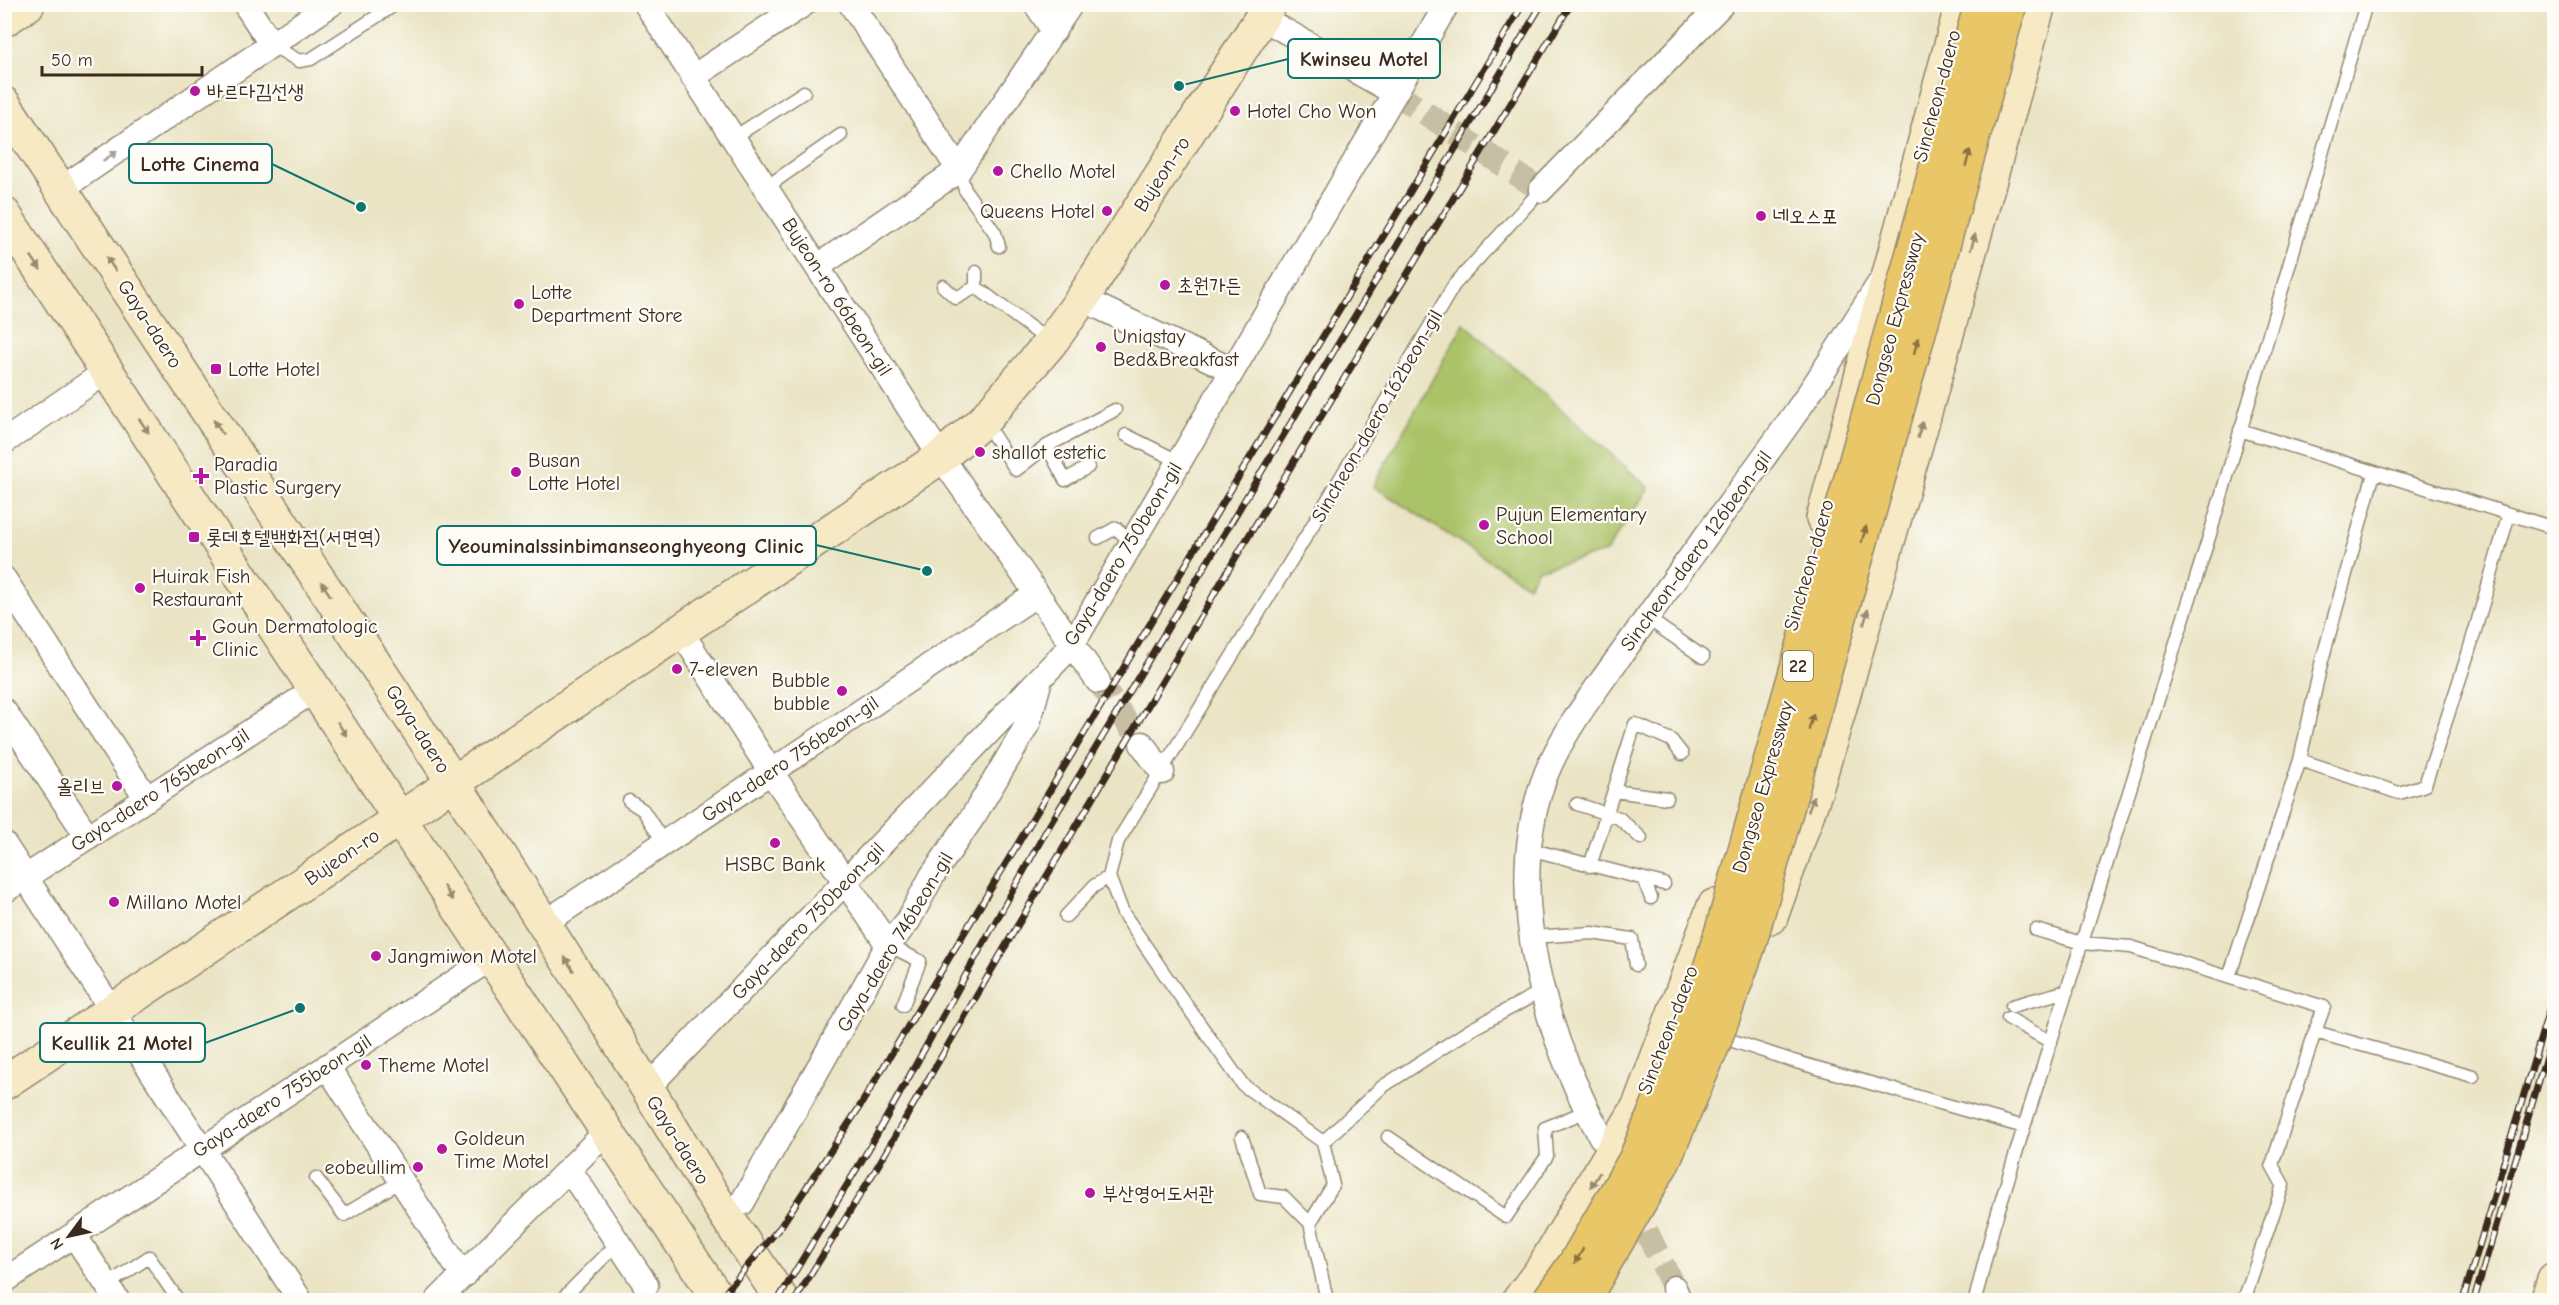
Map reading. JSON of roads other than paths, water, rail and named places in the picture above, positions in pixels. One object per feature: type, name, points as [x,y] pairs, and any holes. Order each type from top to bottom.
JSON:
[{"type":"highway","name":"Dongseo Expressway","points":[[1549,1300],[1574,1265],[1635,1160],[1694,1019],[1726,916],[1852,475],[1981,4]]},
{"type":"highway","name":"Dongseo Expressway","points":[[1583,1300],[1663,1162],[1713,1045],[1749,945],[2010,4]]},
{"type":"main road","points":[[4,20],[28,4]]},
{"type":"main road","name":"Sincheon-daero","points":[[1519,1300],[1543,1268],[1639,1106],[1709,921],[1962,4]]},
{"type":"main road","points":[[1599,1300],[1652,1209],[1694,1124],[1727,1039],[1816,790],[1919,434],[2039,4]]},
{"type":"main road","name":"Bujeon-ro","points":[[4,1083],[940,457],[984,420],[1051,342],[1082,299],[1262,9]]},
{"type":"main road","name":"Gaya-daero","points":[[4,104],[453,782],[601,1013],[717,1202],[782,1300]]},
{"type":"main road","points":[[4,214],[718,1300]]},
{"type":"main road","points":[[601,1013],[742,1203],[806,1300]]},
{"type":"main road","points":[[613,1142],[668,1252],[699,1300]]},
{"type":"main road","points":[[2547,1300],[2554,1279]]},
{"type":"street","points":[[245,4],[272,45]]},
{"type":"street","points":[[61,189],[331,4]]},
{"type":"street","name":"Bujeon-ro 66beon-gil","points":[[646,4],[940,457],[1098,681]]},
{"type":"street","points":[[693,77],[804,4]]},
{"type":"street","points":[[851,4],[959,170]]},
{"type":"street","points":[[1036,4],[1054,31]]},
{"type":"street","points":[[817,267],[959,170],[1071,4]]},
{"type":"street","name":"Gaya-daero 750beon-gil","points":[[653,1082],[1072,645],[1447,4]]},
{"type":"street","name":"Sincheon-daero 162beon-gil","points":[[1541,190],[1714,6]]},
{"type":"street","points":[[1262,9],[1395,93]]},
{"type":"street","name":"Sincheon-daero 126beon-gil","points":[[1602,1137],[1587,1110],[1561,1047],[1542,991],[1532,937],[1528,911],[1529,849],[1542,785],[1561,742],[1689,556],[1792,418],[1891,266]]},
{"type":"street","points":[[1082,299],[1232,370]]},
{"type":"street","points":[[4,442],[107,371]]},
{"type":"street","points":[[4,579],[147,799]]},
{"type":"street","name":"Gaya-daero 756beon-gil","points":[[543,924],[1037,594]]},
{"type":"street","points":[[680,630],[771,772],[888,945]]},
{"type":"street","name":"Gaya-daero 746beon-gil","points":[[742,1203],[888,945],[908,921],[932,876],[974,815],[1014,748],[1028,723],[1040,678]]},
{"type":"street","name":"Gaya-daero 765beon-gil","points":[[4,891],[316,689]]},
{"type":"street","points":[[4,711],[88,837]]},
{"type":"street","points":[[1142,744],[1162,772]]},
{"type":"street","points":[[4,844],[114,1010],[300,1300]]},
{"type":"street","name":"Gaya-daero 755beon-gil","points":[[4,1281],[491,958]]},
{"type":"street","points":[[327,1066],[462,1276]]},
{"type":"street","points":[[438,1300],[569,1169],[613,1142]]},
{"type":"street","points":[[569,1169],[618,1243],[641,1293]]},
{"type":"street","points":[[74,1235],[112,1293]]},
{"type":"lane","points":[[272,45],[299,61],[311,59],[396,4]]},
{"type":"lane","points":[[1975,1300],[2024,1127],[2240,430],[2366,4]]},
{"type":"lane","points":[[733,138],[804,92]]},
{"type":"lane","points":[[765,188],[841,135]]},
{"type":"lane","points":[[959,170],[965,190],[995,233],[999,246]]},
{"type":"lane","name":"Sincheon-daero 162beon-gil","points":[[1109,878],[1118,841],[1308,533],[1454,285],[1541,190]]},
{"type":"lane","points":[[976,272],[976,287]]},
{"type":"lane","points":[[943,286],[956,298],[976,287]]},
{"type":"lane","points":[[976,287],[1051,342]]},
{"type":"lane","points":[[984,420],[1016,470],[1047,446],[1115,410]]},
{"type":"lane","points":[[2240,430],[2554,528]]},
{"type":"lane","points":[[1126,435],[1178,461]]},
{"type":"lane","points":[[1047,446],[1065,480],[1088,467]]},
{"type":"lane","points":[[2229,977],[2300,760],[2321,663],[2374,473]]},
{"type":"lane","points":[[2300,760],[2399,793],[2425,785],[2468,654],[2509,514]]},
{"type":"lane","points":[[1098,538],[1116,528],[1131,542]]},
{"type":"lane","points":[[1647,618],[1703,657]]},
{"type":"lane","points":[[1590,866],[1635,724],[1671,740],[1683,754]]},
{"type":"lane","points":[[1614,791],[1667,798]]},
{"type":"lane","points":[[629,801],[644,810],[664,843]]},
{"type":"lane","points":[[1577,804],[1619,818],[1641,838]]},
{"type":"lane","points":[[1529,849],[1664,884]]},
{"type":"lane","points":[[1066,916],[1094,886],[1109,878],[1123,913],[1243,1085],[1323,1142],[1333,1185],[1310,1223]]},
{"type":"lane","points":[[1644,880],[1651,898]]},
{"type":"lane","points":[[2036,930],[2082,943],[2131,947],[2324,1006],[2272,1165],[2283,1185],[2244,1300]]},
{"type":"lane","points":[[1532,937],[1592,933],[1632,939],[1636,965]]},
{"type":"lane","points":[[888,945],[920,961],[903,1005]]},
{"type":"lane","points":[[1323,1142],[1382,1087],[1470,1030],[1542,991]]},
{"type":"lane","points":[[2051,1042],[2010,1012],[2067,991]]},
{"type":"lane","points":[[2315,1032],[2474,1076]]},
{"type":"lane","points":[[1727,1039],[1793,1061],[2024,1127]]},
{"type":"lane","points":[[1388,1137],[1506,1217],[1547,1156],[1545,1128],[1587,1110]]},
{"type":"lane","points":[[1242,1137],[1260,1194],[1284,1197],[1310,1223],[1327,1300]]},
{"type":"lane","points":[[316,1178],[344,1215],[401,1181]]},
{"type":"lane","points":[[561,1300],[618,1243]]},
{"type":"lane","points":[[112,1293],[149,1257],[178,1300]]},
{"type":"tunnel","points":[[1395,93],[1541,190]]},
{"type":"tunnel","points":[[1098,681],[1142,744]]},
{"type":"tunnel","points":[[1631,1199],[1674,1288]]},
{"type":"railway","points":[[719,1300],[781,1226],[857,1111],[1523,4]]},
{"type":"railway","points":[[778,1300],[871,1145],[1046,831],[1542,4]]},
{"type":"railway","points":[[795,1300],[876,1169],[1239,552],[1571,4]]},
{"type":"railway","points":[[2463,1300],[2554,993]]},
{"type":"railway","points":[[2474,1300],[2554,1030]]},
{"type":"place","name":"Kwinseu Motel","points":[[1179,86]]},
{"type":"place","name":"바르다김선생","points":[[195,91]]},
{"type":"place","name":"Hotel Cho Won","points":[[1235,111]]},
{"type":"place","name":"Chello Motel","points":[[998,171]]},
{"type":"place","name":"Lotte Cinema","points":[[361,207]]},
{"type":"place","name":"Queens Hotel","points":[[1107,211]]},
{"type":"place","name":"네오스포","points":[[1761,216]]},
{"type":"place","name":"초원가든","points":[[1165,285]]},
{"type":"place","name":"Lotte Department Store","points":[[519,304]]},
{"type":"place","name":"Uniqstay Bed&Breakfast","points":[[1101,347]]},
{"type":"place","name":"Lotte Hotel","points":[[216,369]]},
{"type":"place","name":"shallot estetic","points":[[980,452]]},
{"type":"place","name":"Busan Lotte Hotel","points":[[516,472]]},
{"type":"place","name":"Paradia Plastic Surgery","points":[[201,476]]},
{"type":"place","name":"Pujun Elementary School","points":[[1484,525]]},
{"type":"place","name":"롯데호텔백화점(서면역)","points":[[194,537]]},
{"type":"place","name":"Yeouminalssinbimanseonghyeong Clinic","points":[[927,571]]},
{"type":"place","name":"Huirak Fish Restaurant","points":[[140,588]]},
{"type":"place","name":"Goun Dermatologic Clinic","points":[[198,638]]},
{"type":"place","name":"7-eleven","points":[[677,669]]},
{"type":"place","name":"Bubble bubble","points":[[842,691]]},
{"type":"place","name":"올리브","points":[[117,786]]},
{"type":"place","name":"HSBC Bank","points":[[775,843]]},
{"type":"place","name":"Millano Motel","points":[[114,902]]},
{"type":"place","name":"Jangmiwon Motel","points":[[376,956]]},
{"type":"place","name":"Keullik 21 Motel","points":[[300,1008]]},
{"type":"place","name":"Theme Motel","points":[[366,1065]]},
{"type":"place","name":"Goldeun Time Motel","points":[[442,1149]]},
{"type":"place","name":"eobeullim","points":[[418,1167]]},
{"type":"place","name":"부산영어도서관","points":[[1090,1193]]}]
